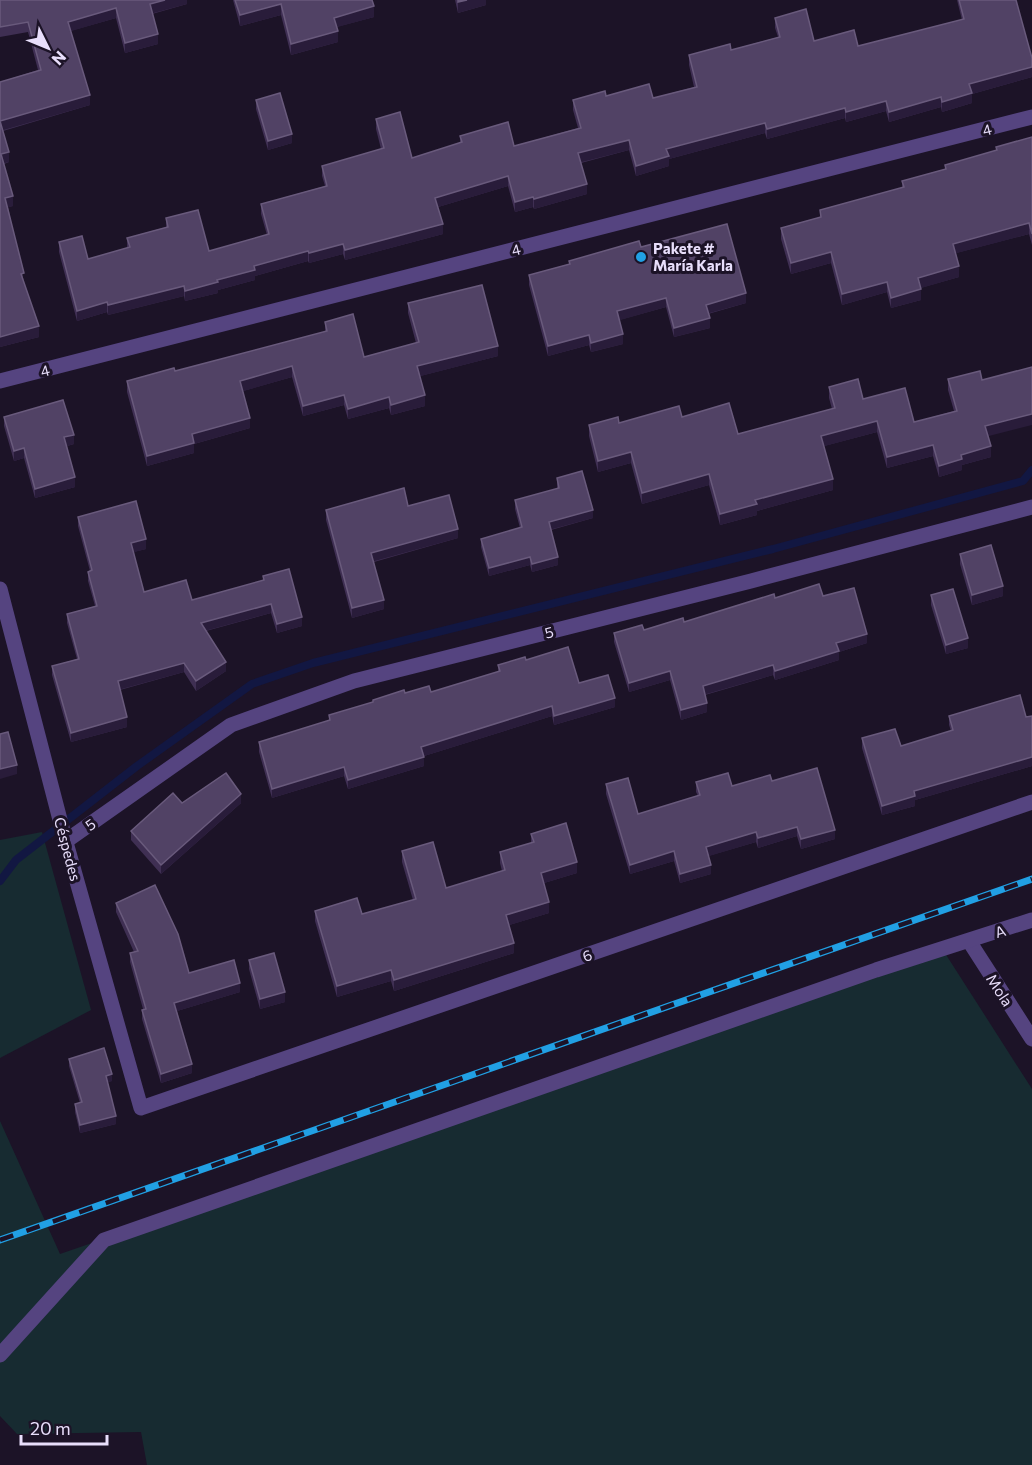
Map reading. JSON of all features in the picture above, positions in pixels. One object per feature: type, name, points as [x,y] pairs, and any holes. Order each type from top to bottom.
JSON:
[{"type":"street","name":"4","points":[[0,381],[1032,117]]},
{"type":"street","name":"5","points":[[65,840],[231,725],[354,681],[751,581],[1032,507]]},
{"type":"street","name":"Céspedes","points":[[0,589],[65,840],[141,1108]]},
{"type":"street","name":"6","points":[[141,1108],[1032,802]]},
{"type":"street","name":"A","points":[[0,1355],[104,1240],[865,974],[1032,920]]},
{"type":"street","name":"Mola","points":[[969,941],[1032,1040]]},
{"type":"shaded area","points":[[42,832],[91,1010],[0,1058],[0,840]]},
{"type":"shaded area","points":[[943,950],[1032,1089],[1032,1465],[147,1465],[141,1432],[17,1434],[0,1416],[0,1121],[60,1254]]},
{"type":"building","points":[[0,0],[165,0],[150,4],[158,34],[125,43],[116,8],[68,22],[90,95],[0,121],[0,82],[41,70],[28,22],[0,27]]},
{"type":"building","points":[[235,0],[372,0],[374,6],[334,18],[338,31],[291,44],[281,4],[240,15]]},
{"type":"building","points":[[959,0],[1016,0],[1032,58],[1032,67],[969,84],[972,93],[942,102],[941,97],[889,112],[886,101],[846,112],[845,108],[767,129],[765,123],[666,149],[669,156],[636,166],[629,140],[578,153],[587,184],[515,202],[508,176],[435,198],[443,224],[345,250],[343,244],[309,253],[308,251],[254,266],[255,270],[185,291],[184,286],[108,305],[107,302],[77,311],[59,242],[82,236],[88,259],[130,247],[127,238],[168,227],[166,218],[198,210],[209,251],[269,234],[261,204],[327,186],[322,166],[384,148],[376,119],[400,112],[412,158],[462,142],[460,136],[508,122],[514,146],[581,128],[573,100],[605,91],[606,96],[649,84],[653,98],[697,87],[689,55],[730,44],[731,50],[780,37],[775,18],[806,9],[814,41],[854,30],[858,46],[964,19]]},
{"type":"building","points":[[280,93],[292,134],[268,141],[256,100]]},
{"type":"building","points":[[0,121],[9,152],[1,154],[13,196],[5,198],[24,273],[21,274],[39,326],[0,337]]},
{"type":"building","points":[[1032,137],[1032,234],[1029,223],[953,244],[959,266],[918,278],[921,289],[891,298],[887,282],[842,294],[831,252],[791,263],[781,228],[821,217],[820,210],[904,187],[902,181],[946,169],[945,165]]},
{"type":"building","points":[[727,224],[746,293],[706,305],[710,318],[674,328],[666,298],[617,311],[623,334],[591,343],[589,335],[548,346],[529,275],[639,241],[641,247]]},
{"type":"building","points":[[482,285],[498,346],[417,366],[425,395],[391,405],[389,397],[348,409],[344,395],[303,406],[292,366],[240,381],[250,418],[192,434],[194,443],[147,456],[127,381],[174,368],[175,371],[327,331],[325,322],[353,314],[364,357],[419,342],[408,303]]},
{"type":"building","points":[[1032,367],[1032,414],[985,426],[991,446],[961,455],[962,459],[939,466],[933,445],[887,457],[877,421],[821,436],[833,479],[755,500],[757,504],[720,514],[709,474],[642,493],[631,452],[598,461],[589,425],[618,417],[619,423],[679,406],[682,417],[729,403],[738,434],[835,408],[829,387],[858,379],[863,399],[905,388],[914,422],[957,411],[948,379],[980,371],[982,380]]},
{"type":"building","points":[[63,400],[74,435],[64,437],[75,477],[35,489],[24,448],[14,451],[4,417]]},
{"type":"building","points":[[582,471],[593,510],[549,522],[558,557],[532,564],[530,557],[489,568],[481,539],[522,527],[515,500],[559,488],[557,478]]},
{"type":"building","points":[[404,488],[408,506],[449,495],[458,529],[371,553],[384,600],[352,608],[326,510]]},
{"type":"building","points":[[136,501],[146,539],[131,543],[144,592],[186,580],[192,600],[264,580],[263,576],[289,569],[302,617],[277,624],[271,604],[201,623],[226,662],[196,681],[184,663],[118,681],[127,717],[71,733],[52,666],[79,659],[67,614],[97,606],[88,572],[92,570],[78,517]]},
{"type":"building","points":[[991,545],[1003,586],[972,595],[960,554]]},
{"type":"building","points":[[819,584],[823,596],[854,588],[867,634],[836,643],[839,651],[775,671],[773,665],[703,686],[707,703],[681,710],[670,671],[629,683],[614,633],[642,625],[644,630],[683,618],[684,622],[774,594],[775,598]]},
{"type":"building","points":[[953,589],[968,638],[946,645],[931,595]]},
{"type":"building","points":[[568,647],[579,683],[608,675],[615,698],[554,716],[552,706],[421,747],[424,757],[348,780],[344,767],[272,789],[259,742],[330,720],[329,715],[404,690],[405,693],[429,686],[431,692],[500,671],[498,665],[525,657],[526,660]]},
{"type":"building","points":[[1020,695],[1026,717],[1032,716],[1032,757],[914,791],[915,796],[882,806],[862,738],[895,729],[901,746],[953,730],[949,716]]},
{"type":"building","points":[[8,732],[17,765],[0,769],[0,734]]},
{"type":"building","points":[[817,768],[835,830],[801,839],[797,827],[758,838],[756,832],[706,847],[711,865],[680,874],[674,851],[630,865],[606,784],[628,778],[638,814],[700,795],[696,782],[728,773],[732,786],[770,775],[772,781]]},
{"type":"building","points":[[226,773],[241,794],[161,865],[131,831],[173,793],[182,803]]},
{"type":"building","points":[[566,823],[577,862],[541,873],[549,902],[506,915],[514,943],[394,980],[391,970],[337,986],[315,911],[357,898],[362,914],[416,899],[402,851],[433,842],[446,888],[505,870],[500,852],[534,842],[531,834]]},
{"type":"building","points":[[155,885],[178,934],[189,973],[234,960],[240,983],[174,1003],[192,1064],[161,1074],[142,1010],[146,1009],[130,953],[138,951],[116,903]]},
{"type":"building","points":[[274,953],[285,992],[260,999],[249,960]]},
{"type":"building","points":[[104,1048],[112,1074],[106,1076],[116,1116],[80,1125],[75,1104],[82,1102],[69,1059]]},
{"type":"waterway","points":[[0,881],[16,860],[137,766],[252,684],[313,663],[773,549],[1023,481],[1032,470]]},
{"type":"railway","points":[[0,1240],[1032,879]]},
{"type":"place","name":"Pakete # María Karla","points":[[641,257]]}]
